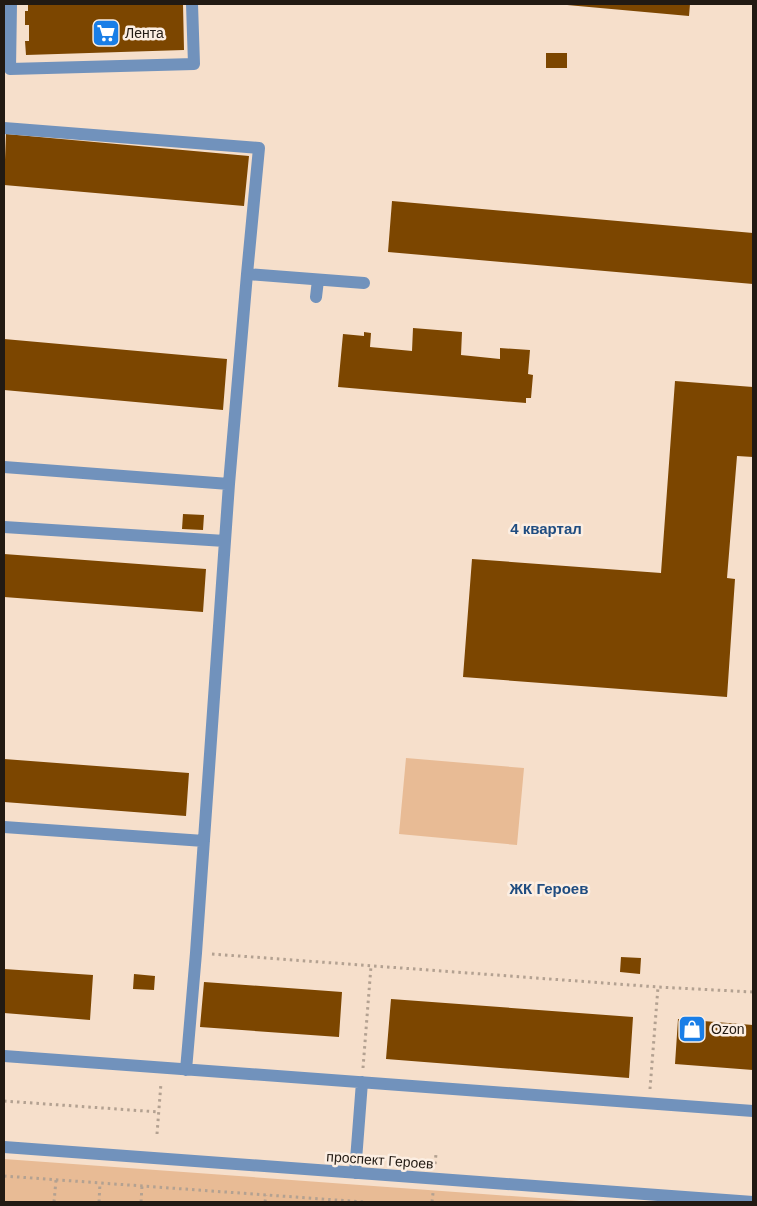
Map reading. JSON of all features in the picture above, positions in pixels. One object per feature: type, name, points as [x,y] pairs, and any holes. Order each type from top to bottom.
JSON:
[{"type":"street","points":[[11,4],[7,69],[194,64],[192,4]]},
{"type":"street","points":[[4,128],[259,148],[225,542],[186,1070]]},
{"type":"street","points":[[247,274],[364,284]]},
{"type":"street","points":[[316,297],[318,280]]},
{"type":"street","points":[[4,467],[230,484]]},
{"type":"street","points":[[4,527],[225,542]]},
{"type":"street","points":[[4,827],[204,841]]},
{"type":"street","points":[[4,1056],[753,1111]]},
{"type":"street","points":[[354,1173],[362,1082]]},
{"type":"street","name":"проспект Героев","points":[[4,1147],[753,1202]]},
{"type":"path","points":[[196,953],[658,987],[753,992]]},
{"type":"path","points":[[362,1082],[371,966]]},
{"type":"path","points":[[649,1104],[658,987]]},
{"type":"path","points":[[157,1134],[162,1068]]},
{"type":"path","points":[[4,1101],[159,1112]]},
{"type":"path","points":[[435,1165],[436,1154]]},
{"type":"path","points":[[4,1176],[364,1202]]},
{"type":"path","points":[[54,1202],[56,1180]]},
{"type":"path","points":[[99,1202],[100,1183]]},
{"type":"path","points":[[141,1202],[142,1186]]},
{"type":"path","points":[[266,1195],[266,1202]]},
{"type":"shaded area","points":[[406,758],[524,768],[517,845],[399,834]]},
{"type":"shaded area","points":[[4,1159],[594,1202],[4,1202]]},
{"type":"building","name":"Лента","points":[[28,4],[183,4],[184,50],[26,55],[25,41],[29,41],[29,25],[25,25],[25,11],[28,11]]},
{"type":"building","points":[[568,4],[690,4],[689,16]]},
{"type":"building","points":[[546,53],[567,53],[567,68],[546,68]]},
{"type":"building","points":[[6,134],[249,156],[244,206],[4,185]]},
{"type":"building","points":[[392,201],[753,233],[753,284],[388,252]]},
{"type":"building","points":[[413,328],[462,332],[461,355],[500,359],[500,348],[530,350],[528,374],[533,375],[531,398],[526,398],[526,403],[338,387],[343,334],[364,336],[364,332],[371,333],[370,347],[412,351]]},
{"type":"building","points":[[4,339],[227,359],[223,410],[4,390]]},
{"type":"building","points":[[675,381],[753,387],[753,457],[737,456],[727,578],[735,579],[727,697],[463,677],[472,559],[661,573]]},
{"type":"building","points":[[183,514],[204,515],[203,530],[182,529]]},
{"type":"building","points":[[4,554],[206,569],[203,612],[4,597]]},
{"type":"building","points":[[4,759],[189,773],[186,816],[4,802]]},
{"type":"building","points":[[621,957],[641,958],[640,974],[620,972]]},
{"type":"building","points":[[4,969],[93,975],[90,1020],[4,1013]]},
{"type":"building","points":[[134,974],[155,976],[154,990],[133,989]]},
{"type":"building","points":[[204,982],[342,992],[339,1037],[200,1027]]},
{"type":"building","points":[[391,999],[633,1017],[629,1078],[386,1059]]},
{"type":"building","points":[[678,1019],[753,1025],[753,1070],[675,1064]]},
{"type":"place","name":"Лента","points":[[106,33]]},
{"type":"place","name":"Ozon","points":[[692,1029]]},
{"type":"district","name":"4 квартал","points":[[546,528]]},
{"type":"district","name":"ЖК Героев","points":[[549,888]]}]
